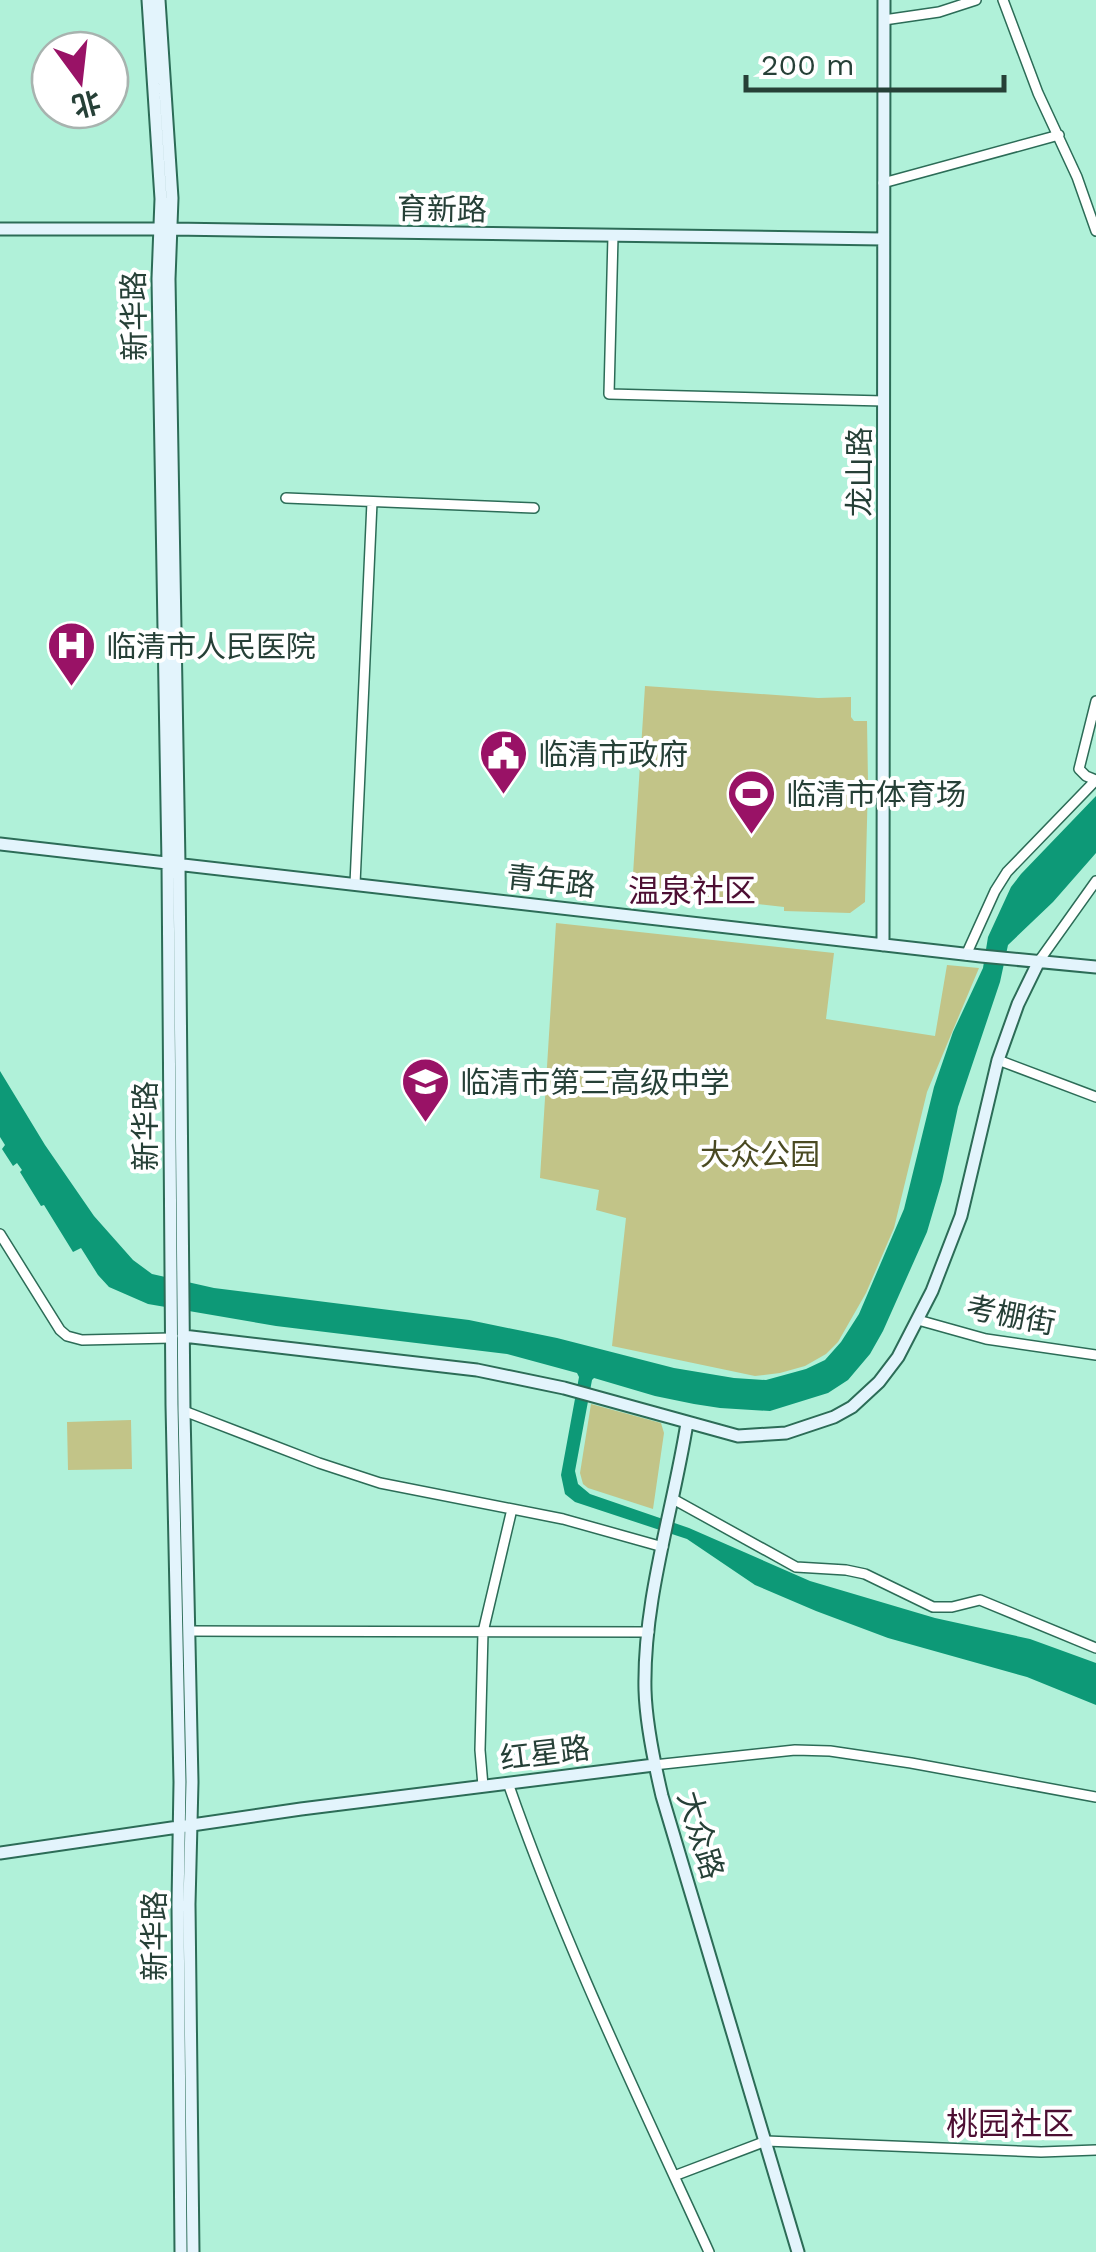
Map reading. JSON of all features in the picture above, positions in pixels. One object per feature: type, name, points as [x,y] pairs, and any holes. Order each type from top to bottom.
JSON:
[{"type":"street","name":"新华路","points":[[148,0],[169,278],[177,1331],[185,1826],[190,1904],[193,2252]]},
{"type":"street","name":"新华路","points":[[159,0],[172,198],[165,229]]},
{"type":"street","name":"龙山路","points":[[883,945],[884,0]]},
{"type":"street","points":[[884,20],[939,12],[976,0]]},
{"type":"street","points":[[1003,0],[1096,232]]},
{"type":"street","points":[[883,183],[1058,135]]},
{"type":"street","name":"育新路","points":[[0,229],[884,239]]},
{"type":"street","points":[[613,236],[609,394],[884,402]]},
{"type":"street","points":[[286,498],[534,508]]},
{"type":"street","points":[[355,884],[372,502]]},
{"type":"street","points":[[966,954],[1007,872],[1096,780],[1078,769],[1096,702]]},
{"type":"street","name":"青年路","points":[[0,844],[1096,968]]},
{"type":"street","points":[[0,1234],[60,1330],[82,1340],[177,1331],[478,1370],[564,1388],[738,1436],[768,1436],[801,1429],[852,1407],[879,1382],[918,1320],[961,1216],[998,1060],[1018,1004],[1039,962],[1096,881]]},
{"type":"street","points":[[998,1060],[1096,1097]]},
{"type":"street","name":"考棚街","points":[[918,1320],[986,1338],[1096,1356]]},
{"type":"street","name":"新华路","points":[[177,1331],[184,1412],[190,1631],[185,1826],[178,1904],[181,2252]]},
{"type":"street","points":[[184,1412],[380,1483],[564,1518],[663,1547]]},
{"type":"street","name":"大众路","points":[[687,1423],[649,1632],[645,1690],[654,1765],[798,2252]]},
{"type":"street","points":[[672,1500],[796,1566],[865,1574],[933,1608],[980,1600],[1096,1648]]},
{"type":"street","points":[[482,1786],[483,1632],[512,1508]]},
{"type":"street","points":[[190,1631],[649,1632]]},
{"type":"street","name":"红星路","points":[[0,1853],[482,1786],[769,1752],[830,1751],[1096,1797]]},
{"type":"street","points":[[508,1783],[562,1928],[709,2252]]},
{"type":"street","points":[[674,2176],[766,2141],[1040,2152],[1096,2150]]},
{"type":"green space","name":"临清市体育场","points":[[645,686],[851,697],[851,717],[854,721],[867,721],[865,902],[850,913],[784,911],[784,907],[632,890]]},
{"type":"green space","name":"大众公园","points":[[556,923],[834,953],[826,1019],[935,1036],[947,965],[979,968],[927,1092],[894,1228],[866,1293],[838,1342],[826,1354],[805,1366],[755,1376],[612,1346],[626,1218],[596,1210],[599,1190],[540,1178]]},
{"type":"green space","points":[[591,1404],[661,1423],[664,1433],[653,1509],[583,1484],[580,1473]]},
{"type":"green space","points":[[131,1420],[132,1469],[68,1470],[67,1422]]},
{"type":"shaded area","points":[[1096,796],[1096,853],[1008,945],[1000,982],[958,1107],[927,1232],[870,1354],[848,1380],[828,1393],[770,1411],[694,1404],[594,1378],[575,1471],[578,1484],[590,1494],[689,1528],[810,1581],[935,1618],[1030,1639],[1096,1663],[1096,1705],[1027,1677],[888,1638],[816,1611],[755,1585],[687,1539],[575,1502],[565,1494],[561,1475],[577,1373],[507,1354],[276,1326],[148,1304],[109,1287],[81,1248],[73,1252],[22,1170],[17,1163],[13,1166],[2,1149],[5,1145],[0,1137],[0,1071],[94,1216],[133,1260],[152,1274],[214,1288],[469,1320],[674,1368],[734,1378],[766,1380],[806,1369],[825,1360],[859,1314],[904,1209],[934,1087],[953,1032],[983,968],[988,937],[1011,887]]},
{"type":"place","name":"临清市人民医院","points":[[71,688]]},
{"type":"place","name":"临清市政府","points":[[503,796]]},
{"type":"place","name":"临清市体育场","points":[[751,836]]},
{"type":"place","name":"临清市第三高级中学","points":[[425,1124]]},
{"type":"district","name":"温泉社区","points":[[692,891]]},
{"type":"district","name":"桃园社区","points":[[1010,2124]]}]
